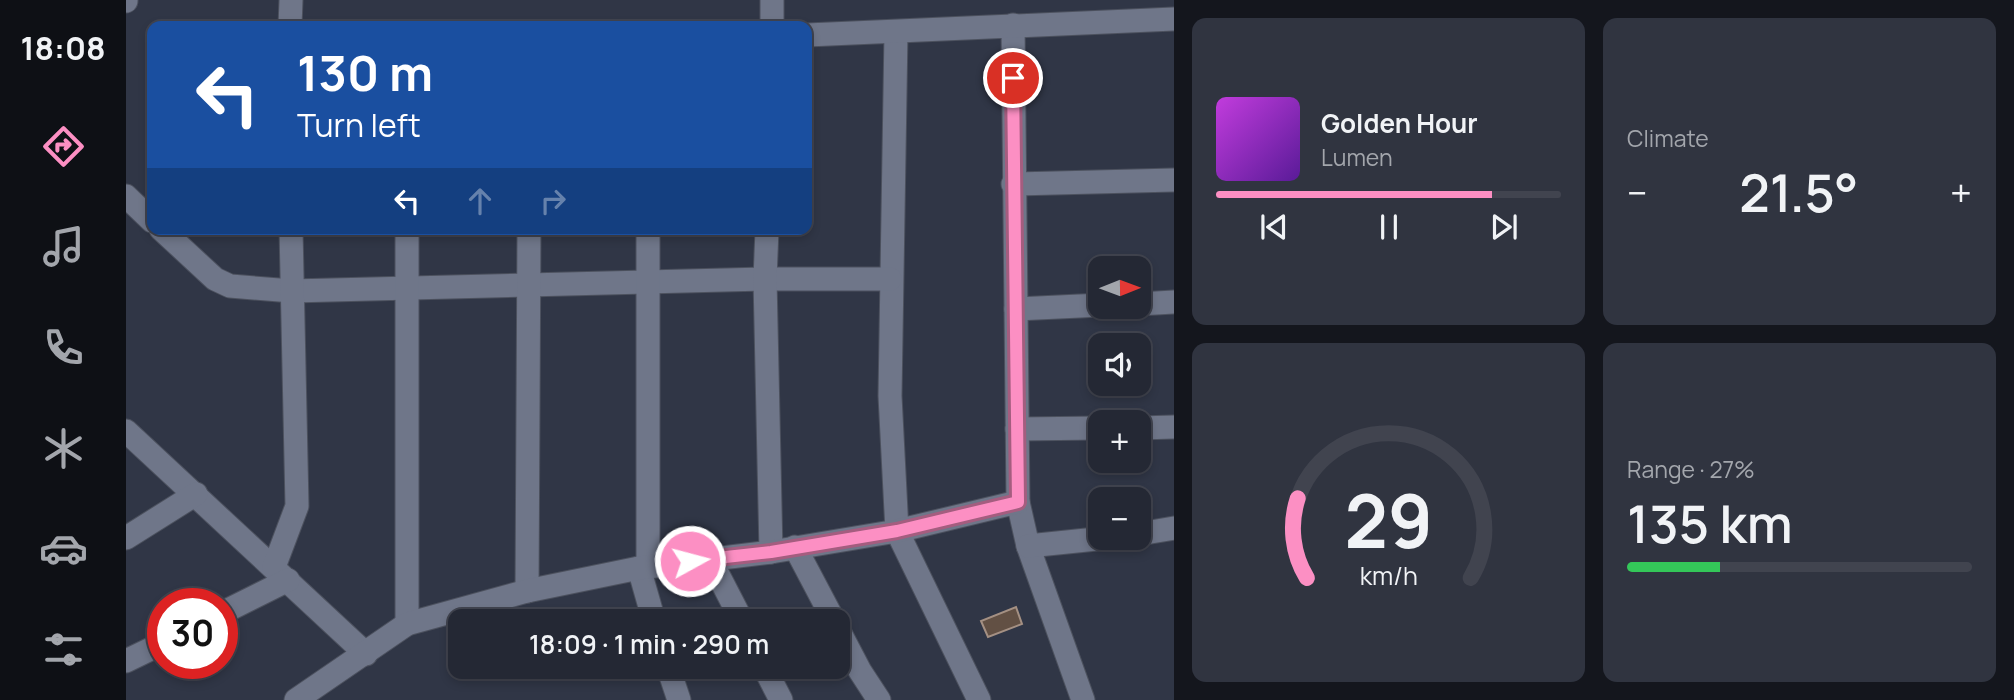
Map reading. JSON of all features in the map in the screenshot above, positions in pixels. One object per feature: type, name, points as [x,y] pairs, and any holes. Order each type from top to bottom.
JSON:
[{"type":"street","points":[[290,21],[291,0]]},
{"type":"street","points":[[772,0],[772,21]]},
{"type":"street","points":[[812,35],[1013,25],[1134,10],[1174,19]]},
{"type":"street","points":[[1013,25],[1018,502],[1028,546],[1083,700]]},
{"type":"street","points":[[896,32],[890,396],[897,531],[979,700]]},
{"type":"street","points":[[1013,184],[1174,180]]},
{"type":"street","points":[[126,196],[147,216]]},
{"type":"street","points":[[168,235],[215,279],[230,286],[292,291],[765,279],[890,279]]},
{"type":"street","points":[[238,602],[281,574],[297,506],[291,235]]},
{"type":"street","points":[[407,235],[407,624]]},
{"type":"street","points":[[527,591],[528,235]]},
{"type":"street","points":[[648,235],[644,567],[652,609]]},
{"type":"street","points":[[767,235],[765,279],[771,552]]},
{"type":"street","points":[[1152,303],[1174,302]]},
{"type":"street","points":[[1016,309],[1088,306]]},
{"type":"street","points":[[1151,428],[1174,427]]},
{"type":"street","points":[[1017,429],[1088,428]]},
{"type":"street","points":[[126,431],[366,654]]},
{"type":"street","points":[[126,538],[196,494]]},
{"type":"street","points":[[296,700],[407,624],[527,591],[644,567],[771,552],[897,531],[1018,502]]},
{"type":"street","points":[[1151,532],[1174,528]]},
{"type":"street","points":[[1028,546],[1088,540]]},
{"type":"street","points":[[795,547],[828,609]]},
{"type":"street","points":[[710,559],[736,609]]},
{"type":"street","points":[[126,661],[147,650]]},
{"type":"street","points":[[850,650],[879,700]]},
{"type":"street","points":[[672,679],[679,700]]},
{"type":"street","points":[[770,679],[781,700]]},
{"type":"building","points":[[1016,607],[1022,624],[988,637],[981,621]]},
{"type":"route","points":[[690,561],[771,552],[897,531],[1018,502],[1013,78]]}]
